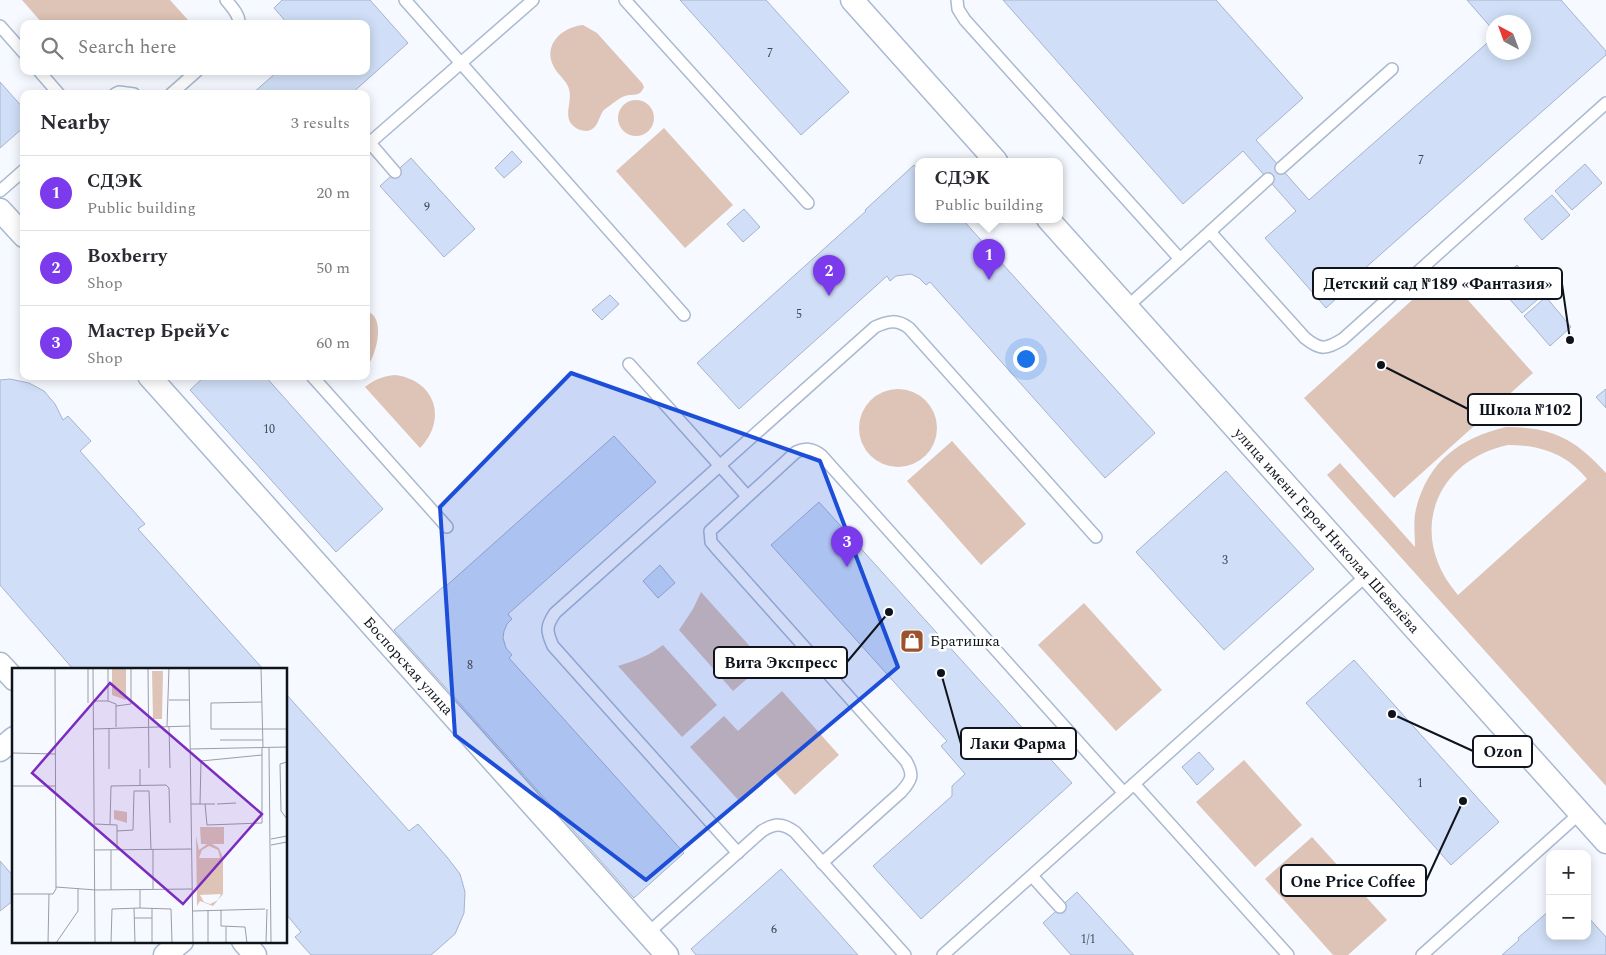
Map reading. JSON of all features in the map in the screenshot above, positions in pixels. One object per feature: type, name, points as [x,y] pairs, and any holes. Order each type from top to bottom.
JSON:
[{"type":"street","points":[[852,0],[993,158]]},
{"type":"street","points":[[0,210],[20,232]]},
{"type":"street","name":"улица имени Героя Николая Шевелёва","points":[[1052,223],[1606,842]]},
{"type":"street","name":"Боспорская улица","points":[[153,380],[668,955]]},
{"type":"street","points":[[0,664],[12,678]]},
{"type":"street","points":[[0,750],[12,740]]},
{"type":"street","points":[[166,955],[181,942]]},
{"type":"street","points":[[244,942],[255,955]]},
{"type":"lane","points":[[226,0],[240,20]]},
{"type":"lane","points":[[405,0],[684,315]]},
{"type":"lane","points":[[370,142],[533,0]]},
{"type":"lane","points":[[626,0],[808,203]]},
{"type":"lane","points":[[957,0],[958,8],[966,20],[1180,259]]},
{"type":"lane","points":[[0,26],[20,48]]},
{"type":"lane","points":[[1281,168],[1392,69]]},
{"type":"lane","points":[[43,75],[56,90]]},
{"type":"lane","points":[[176,90],[192,75]]},
{"type":"lane","points":[[1210,232],[1305,338],[1322,348],[1332,346],[1343,339],[1606,103]]},
{"type":"lane","points":[[370,146],[395,172]]},
{"type":"lane","points":[[0,191],[20,174]]},
{"type":"lane","points":[[1126,306],[1268,179]]},
{"type":"lane","points":[[738,853],[553,646],[548,635],[548,624],[555,613],[875,327],[886,322],[901,322],[909,328],[1096,537]]},
{"type":"lane","points":[[629,364],[747,496]]},
{"type":"lane","points":[[316,380],[447,527]]},
{"type":"lane","points":[[822,863],[901,792],[910,782],[912,770],[711,542],[710,531],[796,452],[805,449],[814,450],[821,455],[1124,793]]},
{"type":"lane","points":[[943,955],[1367,575]]},
{"type":"lane","points":[[1134,784],[1288,955]]},
{"type":"lane","points":[[1422,955],[1580,813]]},
{"type":"lane","points":[[648,933],[772,824],[786,825],[795,832],[905,955]]},
{"type":"lane","points":[[1032,876],[1060,908]]},
{"type":"highlighted area","points":[[571,373],[820,461],[898,667],[646,880],[455,735],[440,507]]},
{"type":"shaded area","points":[[22,0],[170,0],[188,20],[40,20]]},
{"type":"shaded area","points":[[583,25],[597,33],[644,87],[638,94],[618,99],[603,111],[596,126],[587,131],[576,128],[569,120],[569,89],[554,67],[551,59],[552,45],[556,38],[568,29]]},
{"type":"shaded area","points":[[636,100],[643,101],[649,105],[653,111],[653,125],[649,131],[643,135],[636,136],[629,135],[623,131],[619,125],[618,118],[619,111],[623,105],[629,101]]},
{"type":"shaded area","points":[[664,128],[733,205],[685,248],[616,171]]},
{"type":"shaded area","points":[[1443,272],[1533,373],[1394,498],[1304,398]]},
{"type":"shaded area","points":[[370,313],[376,320],[378,327],[377,342],[370,362]]},
{"type":"shaded area","points":[[395,375],[409,378],[420,384],[433,402],[435,413],[434,425],[429,437],[420,448],[365,387],[379,378]]},
{"type":"shaded area","points":[[898,389],[913,392],[926,400],[934,413],[937,428],[934,443],[926,456],[913,464],[898,467],[883,464],[870,456],[862,443],[859,428],[862,413],[870,400],[883,392]]},
{"type":"shaded area","points":[[1506,427],[1523,428],[1537,429],[1562,437],[1584,451],[1606,473],[1606,786],[1327,475],[1340,463],[1415,547],[1414,524],[1416,509],[1421,492],[1429,477],[1448,454],[1460,445],[1489,432]],"holes":[[[1508,445],[1542,449],[1562,457],[1587,479],[1458,595],[1442,573],[1434,549],[1432,526],[1436,504],[1446,484],[1461,467],[1482,454]]]},
{"type":"shaded area","points":[[952,441],[1026,524],[981,565],[907,481]]},
{"type":"shaded area","points":[[701,592],[765,663],[733,691],[679,630],[693,609]]},
{"type":"shaded area","points":[[1084,603],[1162,690],[1116,731],[1038,645]]},
{"type":"shaded area","points":[[663,645],[717,705],[682,737],[618,666],[647,655]]},
{"type":"shaded area","points":[[782,691],[839,755],[795,795],[775,773],[741,803],[690,747],[724,716],[738,731]]},
{"type":"shaded area","points":[[1244,760],[1302,825],[1255,867],[1196,802]]},
{"type":"shaded area","points":[[1312,837],[1387,920],[1348,955],[1333,955],[1265,879]]},
{"type":"building","points":[[282,0],[370,0],[408,43],[355,90],[257,90],[273,75],[370,75],[370,20],[284,20],[274,8]]},
{"type":"building","points":[[680,0],[766,0],[849,92],[801,135]]},
{"type":"building","points":[[1003,0],[1216,0],[1303,98],[1256,140],[1309,200],[1486,44],[1486,60],[1531,60],[1531,15],[1486,15],[1486,22],[1467,0],[1561,0],[1606,51],[1606,55],[1355,277],[1357,280],[1326,308],[1265,238],[1296,211],[1243,151],[1183,204]]},
{"type":"building","points":[[0,82],[20,104],[20,130],[0,148]]},
{"type":"building","points":[[512,151],[522,162],[504,178],[495,168]]},
{"type":"building","points":[[411,158],[475,229],[444,257],[380,186]]},
{"type":"building","points":[[1585,164],[1602,183],[1572,210],[1555,191]]},
{"type":"building","points":[[914,165],[915,223],[966,223],[1155,433],[1105,478],[930,282],[926,285],[919,278],[911,274],[896,276],[890,281],[887,276],[739,409],[697,363]]},
{"type":"building","points":[[1552,195],[1570,215],[1542,240],[1524,219]]},
{"type":"building","points":[[744,209],[760,227],[743,242],[727,224]]},
{"type":"building","points":[[1517,265],[1544,294],[1522,313],[1496,284]]},
{"type":"building","points":[[610,295],[619,304],[602,320],[592,310]]},
{"type":"building","points":[[1546,297],[1571,327],[1550,346],[1524,316]]},
{"type":"building","points":[[10,379],[29,383],[44,391],[55,404],[63,420],[68,416],[91,441],[80,451],[145,524],[138,529],[262,668],[72,668],[0,585],[0,380]]},
{"type":"building","points":[[201,380],[269,380],[383,509],[336,552],[190,390]]},
{"type":"building","points":[[1606,389],[1606,408],[1596,397]]},
{"type":"building","points":[[614,436],[656,482],[508,614],[512,619],[507,624],[503,638],[506,648],[512,655],[509,658],[684,853],[634,898],[394,630]]},
{"type":"building","points":[[1226,471],[1314,569],[1224,650],[1136,552]]},
{"type":"building","points":[[819,502],[1072,783],[921,919],[873,866],[952,796],[952,786],[965,774],[941,746],[947,741],[771,545]]},
{"type":"building","points":[[660,565],[675,583],[658,598],[643,581]]},
{"type":"building","points":[[1354,660],[1499,822],[1451,865],[1306,703]]},
{"type":"building","points":[[288,696],[409,831],[418,824],[460,874],[465,892],[464,913],[455,934],[431,955],[311,955],[295,937],[301,932],[288,916]]},
{"type":"building","points":[[1199,752],[1214,769],[1197,785],[1182,767]]},
{"type":"building","points":[[0,861],[12,875],[12,902],[0,911]]},
{"type":"building","points":[[781,869],[858,955],[696,955],[691,949]]},
{"type":"building","points":[[1077,892],[1134,955],[1071,955],[1043,923]]},
{"type":"building","points":[[1546,914],[1546,940],[1591,940],[1591,920],[1606,937],[1606,955],[1502,955],[1519,940],[1518,938]]},
{"type":"place","name":"СДЭК","points":[[989,280]]},
{"type":"place","name":"Boxberry","points":[[829,296]]},
{"type":"place","name":"Детский сад №189 «Фантазия»","points":[[1570,340]]},
{"type":"place","name":"Школа №102","points":[[1381,365]]},
{"type":"place","name":"Мастер БрейУc","points":[[847,567]]},
{"type":"place","name":"Вита Экспресс","points":[[889,612]]},
{"type":"place","name":"Братишка","points":[[912,641]]},
{"type":"place","name":"Лаки Фарма","points":[[941,673]]},
{"type":"place","name":"Ozon","points":[[1392,714]]},
{"type":"place","name":"One Price Coffee","points":[[1463,801]]}]
